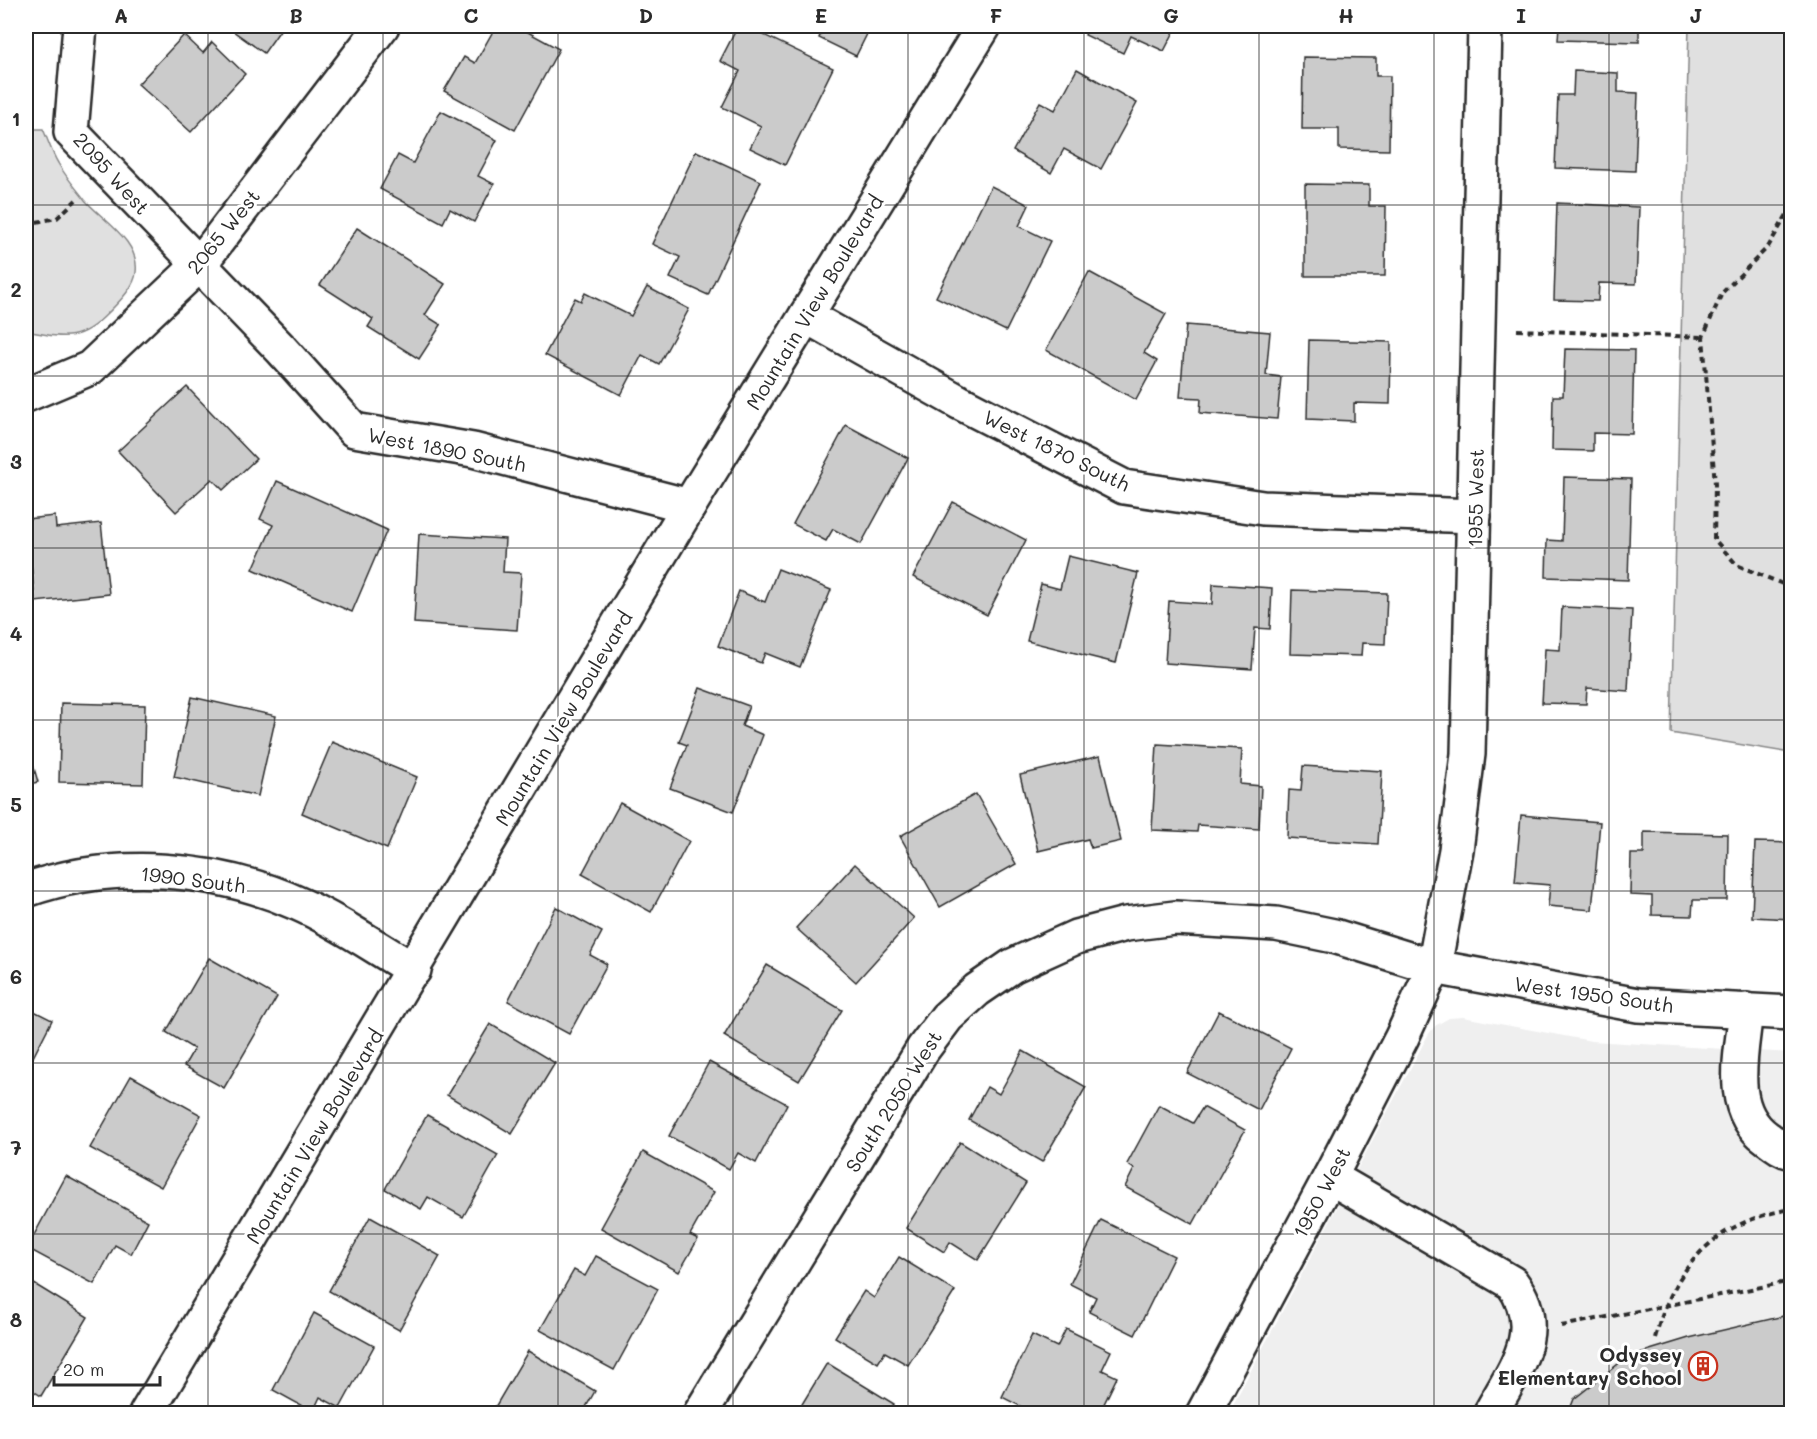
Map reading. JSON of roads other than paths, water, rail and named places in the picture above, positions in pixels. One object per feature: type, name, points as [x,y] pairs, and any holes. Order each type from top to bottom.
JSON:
[{"type":"street","name":"2095 West","points":[[80,26],[71,132],[199,265]]},
{"type":"street","name":"2065 West","points":[[26,394],[90,368],[199,265],[382,26]]},
{"type":"street","name":"Mountain View Boulevard","points":[[146,1413],[414,970],[689,506],[984,26]]},
{"type":"street","name":"1955 West","points":[[1434,967],[1456,850],[1468,754],[1485,26]]},
{"type":"street","name":"West 1890 South","points":[[199,265],[281,349],[354,430],[473,450],[689,506]]},
{"type":"street","name":"West 1870 South","points":[[806,316],[959,402],[1124,487],[1263,508],[1474,516]]},
{"type":"street","name":"1990 South","points":[[26,890],[80,876],[127,871],[219,878],[258,887],[301,904],[414,970]]},
{"type":"street","name":"South 2050 West","points":[[700,1413],[923,1049],[947,1017],[977,990],[1012,966],[1076,937],[1126,924],[1175,918],[1276,924],[1334,936],[1434,967]]},
{"type":"street","name":"West 1950 South","points":[[1434,967],[1638,1005],[1791,1013]]},
{"type":"street","name":"1950 West","points":[[1203,1413],[1330,1177],[1402,1037],[1434,967]]},
{"type":"street","points":[[1746,1010],[1739,1083],[1742,1106],[1756,1130],[1785,1151],[1791,1152]]},
{"type":"street","points":[[1330,1177],[1512,1283],[1525,1300],[1528,1328],[1523,1351],[1490,1413]]},
{"type":"place","name":"Odyssey Elementary School","points":[[1703,1366]]}]
